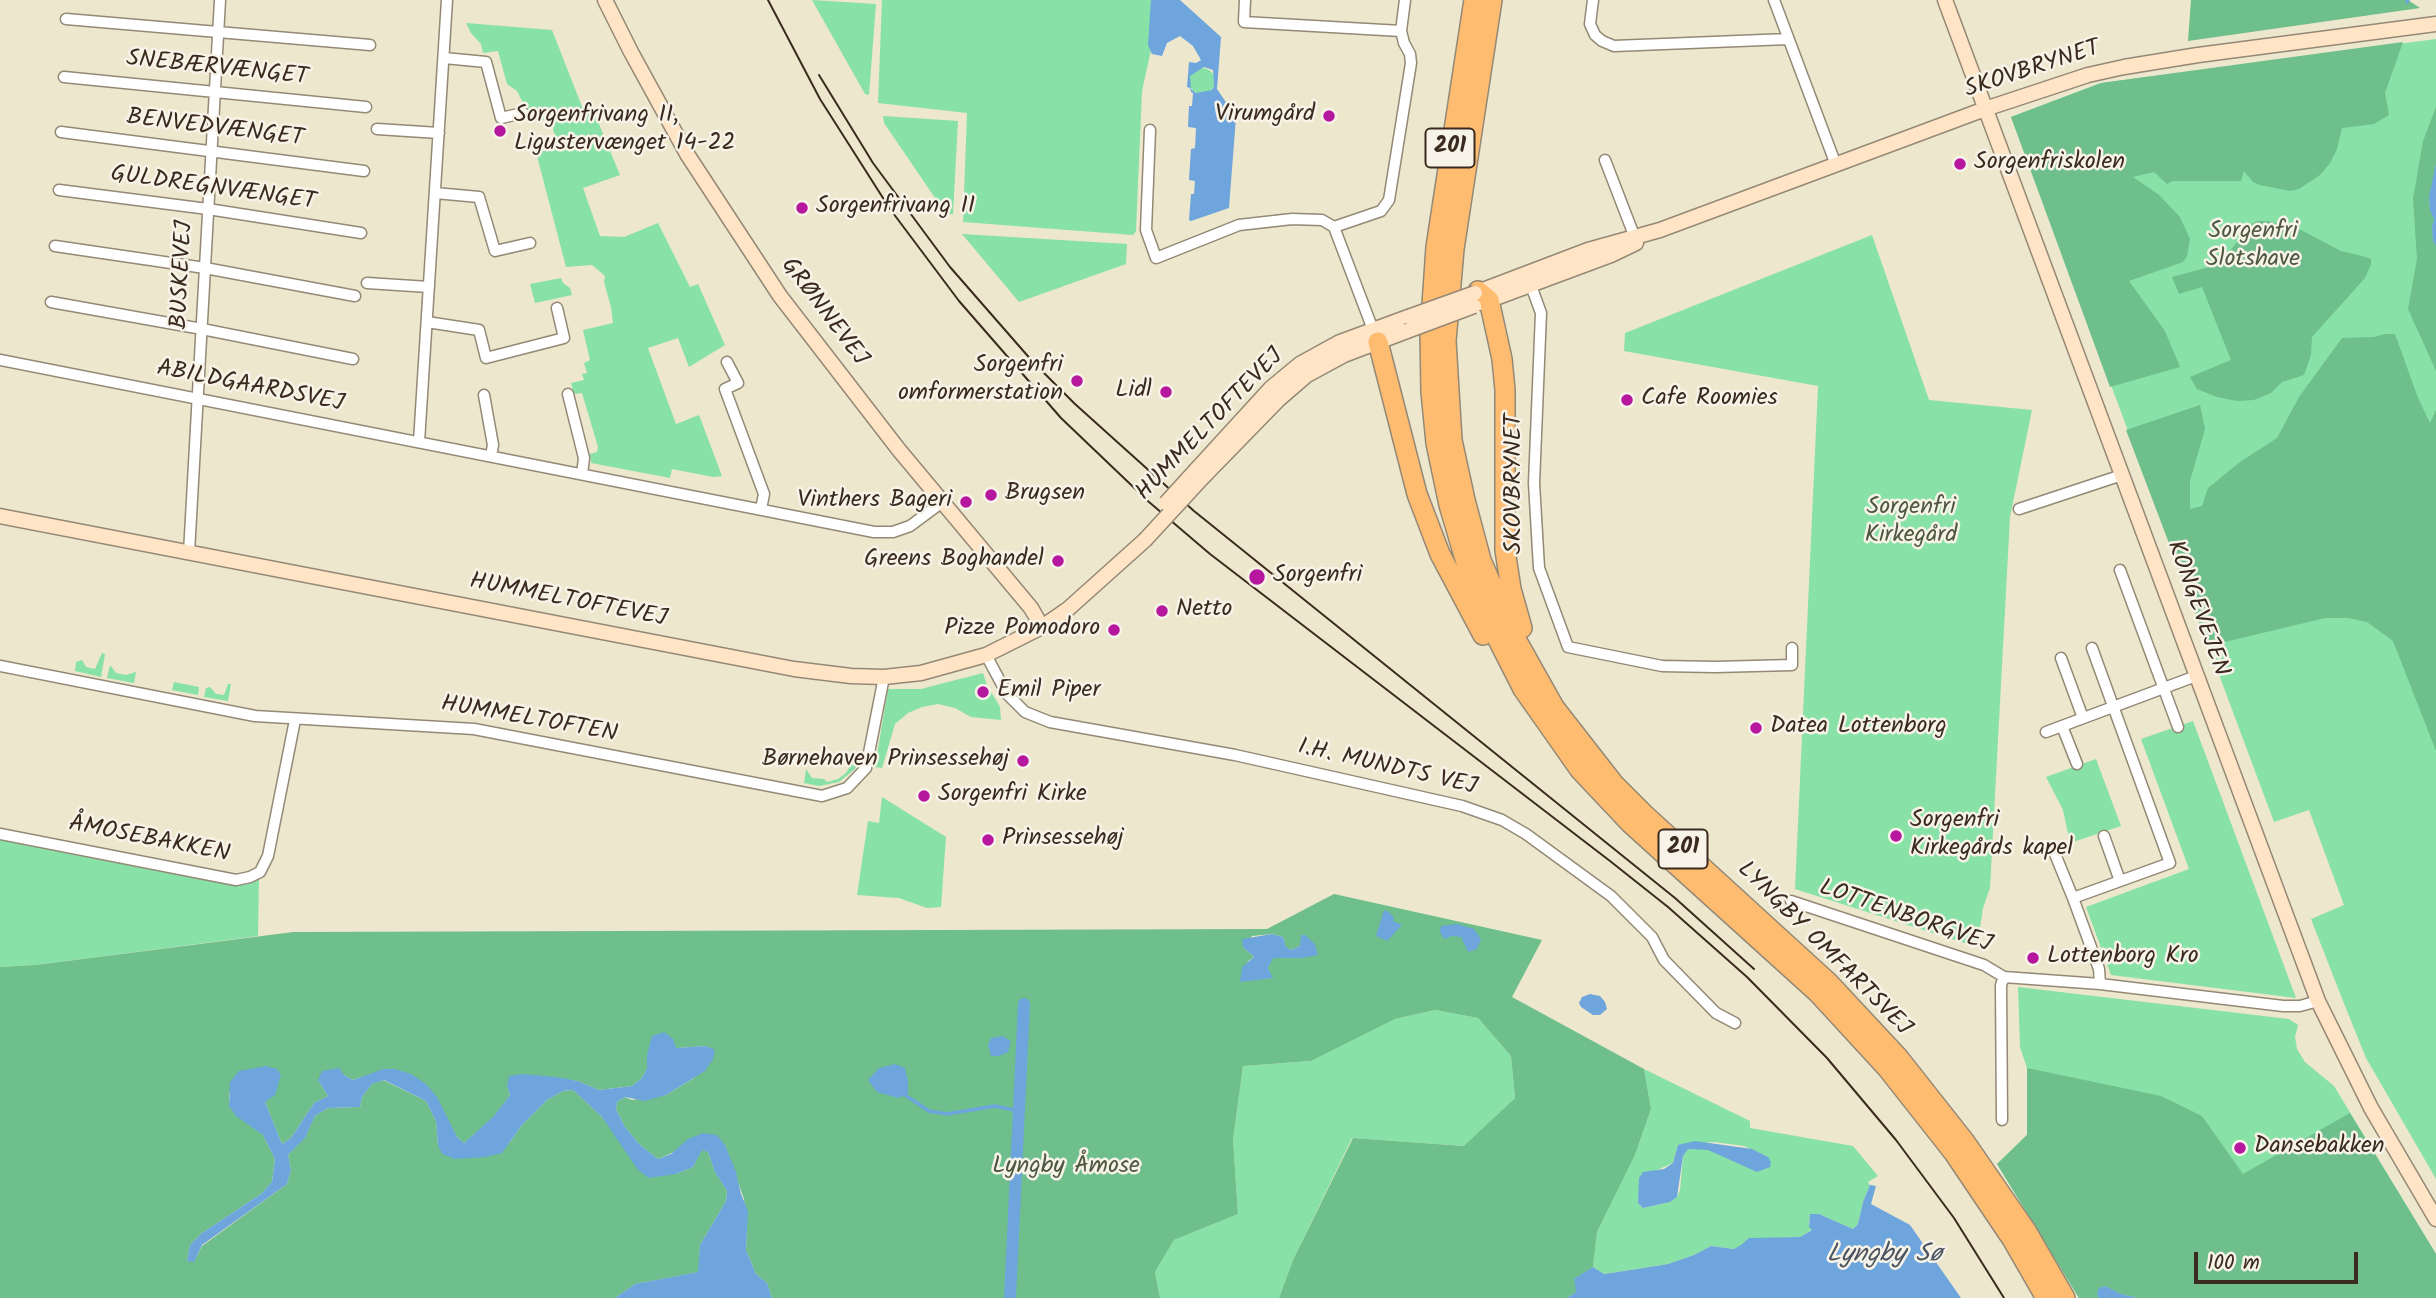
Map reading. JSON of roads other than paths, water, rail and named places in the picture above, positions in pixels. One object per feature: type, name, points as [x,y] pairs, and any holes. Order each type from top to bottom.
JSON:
[{"type":"highway","name":"LYNGBY OMFARTSVEJ","points":[[1474,0],[1436,247],[1430,334],[1431,392],[1436,443],[1449,505],[1467,566],[1492,628],[1523,689],[1580,771],[1630,823],[1818,993],[1887,1068],[1954,1153],[2012,1239],[2046,1298]]},
{"type":"highway","name":"LYNGBY OMFARTSVEJ","points":[[1492,0],[1449,291],[1446,341],[1452,440],[1481,560],[1513,634],[1554,707],[1621,791],[1818,973],[1898,1057],[1965,1142],[2028,1232],[2065,1298]]},
{"type":"highway","points":[[1479,298],[1497,327],[1505,390],[1503,513],[1511,589],[1522,627],[1554,707]]},
{"type":"highway","points":[[1376,335],[1417,494],[1440,554],[1488,645],[1523,689]]},
{"type":"street","name":"BUSKEVEJ","points":[[189,553],[220,0]]},
{"type":"street","points":[[419,442],[447,0]]},
{"type":"street","name":"GRØNNEVEJ","points":[[605,0],[684,148],[737,233],[815,343],[941,503],[1031,608],[1042,627]]},
{"type":"street","points":[[1245,0],[1244,22],[1401,32]]},
{"type":"street","points":[[1334,227],[1381,211],[1389,200],[1411,63],[1401,32],[1405,0]]},
{"type":"street","points":[[1592,0],[1590,24],[1595,35],[1614,46],[1788,39]]},
{"type":"street","points":[[1774,0],[1836,165]]},
{"type":"street","name":"KONGEVEJEN","points":[[1945,0],[2318,1000],[2371,1108],[2436,1219]]},
{"type":"street","points":[[66,19],[370,45]]},
{"type":"street","name":"SKOVBRYNET","points":[[1408,324],[1985,109],[2088,75],[2124,66],[2436,24]]},
{"type":"street","points":[[444,58],[486,62],[501,118],[523,113]]},
{"type":"street","name":"SNEBÆRVÆNGET","points":[[64,76],[366,107]]},
{"type":"street","points":[[376,129],[439,133]]},
{"type":"street","points":[[1150,130],[1146,230],[1156,258],[1240,225],[1292,219],[1322,220],[1334,227],[1376,335]]},
{"type":"street","name":"BENVEDVÆNGET","points":[[61,132],[364,171]]},
{"type":"street","points":[[1605,160],[1635,240]]},
{"type":"street","name":"GULDREGNVÆNGET","points":[[59,190],[208,209],[361,233]]},
{"type":"street","points":[[435,193],[479,197],[495,251],[530,243]]},
{"type":"street","points":[[55,246],[205,268],[355,296]]},
{"type":"street","name":"SKOVBRYNET","points":[[1529,279],[1538,300],[1542,325],[1534,483],[1539,568],[1568,647],[1662,666],[1715,667],[1792,665],[1792,648]]},
{"type":"street","points":[[367,283],[429,287]]},
{"type":"street","points":[[51,302],[353,359]]},
{"type":"street","points":[[427,322],[479,330],[486,358],[564,338],[557,308]]},
{"type":"street","name":"HUMMELTOFTEVEJ","points":[[0,516],[794,668],[851,676],[884,677],[934,670],[986,655],[1042,627],[1105,577],[1200,474],[1297,382],[1376,335],[1408,324]]},
{"type":"street","name":"ABILDGAARDSVEJ","points":[[0,360],[874,532],[893,532],[910,526],[941,503]]},
{"type":"street","points":[[727,362],[738,383],[725,389],[764,494],[761,509]]},
{"type":"street","points":[[568,394],[584,458],[582,474]]},
{"type":"street","points":[[484,395],[493,444],[491,456]]},
{"type":"street","points":[[2019,509],[2122,475]]},
{"type":"street","points":[[2120,570],[2178,727]]},
{"type":"street","points":[[2073,898],[2170,863],[2092,648]]},
{"type":"street","name":"I.H. MUNDTS VEJ","points":[[986,655],[1007,694],[1025,712],[1050,722],[1235,755],[1462,806],[1502,820],[1526,834],[1611,896],[1652,937],[1664,961],[1716,1013],[1735,1023]]},
{"type":"street","points":[[2060,657],[2083,718]]},
{"type":"street","name":"HUMMELTOFTEN","points":[[0,666],[214,709],[295,720],[474,729],[827,795],[848,788],[866,768],[884,677]]},
{"type":"street","points":[[2046,732],[2196,676]]},
{"type":"street","name":"ÅMOSEBAKKEN","points":[[0,834],[236,880],[250,877],[260,872],[268,856],[295,720]]},
{"type":"street","points":[[2063,726],[2077,764]]},
{"type":"street","points":[[2104,835],[2120,881]]},
{"type":"street","points":[[2055,854],[2099,969],[2100,984]]},
{"type":"street","name":"LOTTENBORGVEJ","points":[[1791,901],[1984,965],[2004,976],[2100,984],[2283,1006],[2300,1006],[2318,1000]]},
{"type":"street","name":"LOTTENBORGVEJ","points":[[2002,1120],[2001,985],[2004,976]]},
{"type":"water","points":[[1151,0],[1180,0],[1221,37],[1217,89],[1236,117],[1229,208],[1189,220],[1195,181],[1189,180],[1191,149],[1195,148],[1196,128],[1188,127],[1193,93],[1187,87],[1189,62],[1196,63],[1201,60],[1193,46],[1180,36],[1167,43],[1162,56],[1152,54],[1148,45]],"holes":[[[1204,67],[1213,70],[1212,90],[1196,93],[1191,89],[1190,76]]]},
{"type":"water","points":[[2436,164],[2436,246],[2433,241],[2434,219],[2429,196]]},
{"type":"water","points":[[1384,910],[1394,918],[1393,921],[1402,925],[1387,941],[1376,936]]},
{"type":"water","points":[[1457,924],[1474,929],[1481,939],[1477,949],[1468,952],[1461,937],[1444,939],[1440,932],[1441,926]]},
{"type":"water","points":[[1272,934],[1283,937],[1286,947],[1291,950],[1300,946],[1301,935],[1305,935],[1315,944],[1318,955],[1273,958],[1268,968],[1273,978],[1240,982],[1242,967],[1254,957],[1243,947],[1242,939]]},
{"type":"water","points":[[1590,994],[1600,996],[1605,1002],[1607,1009],[1600,1015],[1593,1015],[1579,1003],[1582,997]]},
{"type":"water","points":[[664,1032],[673,1039],[676,1048],[706,1046],[715,1050],[713,1059],[705,1071],[666,1095],[645,1101],[625,1097],[617,1102],[616,1109],[625,1127],[640,1145],[658,1159],[671,1154],[688,1139],[703,1133],[717,1135],[725,1145],[748,1211],[746,1250],[756,1274],[767,1283],[772,1298],[615,1298],[635,1284],[698,1272],[700,1245],[726,1201],[727,1191],[715,1172],[708,1152],[702,1150],[693,1167],[676,1174],[649,1178],[638,1170],[602,1117],[573,1090],[563,1091],[547,1100],[522,1125],[502,1153],[455,1159],[442,1154],[438,1145],[436,1121],[426,1101],[384,1080],[372,1084],[362,1097],[360,1107],[328,1108],[315,1116],[305,1138],[288,1155],[291,1170],[287,1184],[202,1245],[194,1262],[187,1261],[190,1245],[202,1233],[261,1194],[272,1182],[275,1159],[263,1135],[236,1116],[229,1106],[230,1082],[239,1071],[266,1066],[277,1069],[281,1075],[275,1095],[265,1102],[282,1144],[291,1138],[314,1103],[328,1096],[318,1080],[322,1071],[339,1068],[353,1080],[383,1069],[395,1069],[411,1074],[426,1084],[437,1097],[457,1137],[464,1143],[494,1116],[510,1095],[507,1086],[509,1076],[522,1074],[556,1077],[578,1081],[599,1090],[632,1086],[642,1078],[647,1068],[652,1036]]},
{"type":"water","points":[[1002,1036],[1011,1041],[1008,1052],[991,1056],[988,1045],[991,1038]]},
{"type":"water","points":[[895,1064],[905,1068],[908,1082],[908,1094],[898,1098],[877,1092],[868,1080],[879,1068]]},
{"type":"water","points":[[1695,1141],[1752,1149],[1768,1157],[1770,1167],[1757,1172],[1708,1150],[1688,1149],[1683,1156],[1677,1197],[1670,1202],[1643,1208],[1638,1203],[1639,1178],[1643,1172],[1664,1169],[1673,1163],[1678,1145]]},
{"type":"water","name":"Lyngby Sø","points":[[1870,1185],[1876,1186],[1871,1204],[1910,1225],[1961,1298],[1567,1298],[1576,1292],[1574,1279],[1593,1267],[1604,1274],[1668,1264],[1711,1246],[1734,1249],[1749,1238],[1800,1237],[1812,1230],[1809,1227],[1810,1214],[1819,1214],[1853,1229],[1858,1224]]},
{"type":"water","points":[[2105,1286],[2138,1298],[2099,1298],[2099,1288]]},
{"type":"waterway","points":[[1010,1298],[1024,1004]]},
{"type":"waterway","points":[[905,1095],[929,1111],[947,1114],[995,1106],[1019,1111]]},
{"type":"tram line","points":[[768,0],[820,99],[890,209],[959,301],[1061,418],[1149,502],[1210,554],[1610,861],[1668,907],[1747,977],[1827,1058],[1896,1140],[1954,1218],[2004,1298]]},
{"type":"tram line","points":[[819,75],[873,163],[950,267],[1033,362],[1075,404],[1194,511],[1675,898],[1754,969]]},
{"type":"place","name":"Virumgård","points":[[1329,116]]},
{"type":"place","name":"Sorgenfrivang II, Ligustervænget 14-22","points":[[500,131]]},
{"type":"place","name":"Sorgenfriskolen","points":[[1960,164]]},
{"type":"place","name":"Sorgenfrivang II","points":[[802,208]]},
{"type":"place","name":"Sorgenfri omformerstation","points":[[1077,381]]},
{"type":"place","name":"Lidl","points":[[1166,392]]},
{"type":"place","name":"Cafe Roomies","points":[[1627,400]]},
{"type":"place","name":"Brugsen","points":[[991,495]]},
{"type":"place","name":"Vinthers Bageri","points":[[966,502]]},
{"type":"place","name":"Greens Boghandel","points":[[1058,561]]},
{"type":"place","name":"Sorgenfri","points":[[1257,577]]},
{"type":"place","name":"Netto","points":[[1162,611]]},
{"type":"place","name":"Pizze Pomodoro","points":[[1114,630]]},
{"type":"place","name":"Emil Piper","points":[[983,692]]},
{"type":"place","name":"Datea Lottenborg","points":[[1756,728]]},
{"type":"place","name":"Børnehaven Prinsessehøj","points":[[1023,761]]},
{"type":"place","name":"Sorgenfri Kirke","points":[[924,796]]},
{"type":"place","name":"Sorgenfri Kirkegårds kapel","points":[[1896,836]]},
{"type":"place","name":"Prinsessehøj","points":[[988,840]]},
{"type":"place","name":"Lottenborg Kro","points":[[2033,958]]},
{"type":"place","name":"Dansebakken","points":[[2240,1148]]},
{"type":"park label","name":"Sorgenfri Slotshave","points":[[2253,247]]},
{"type":"park label","name":"Sorgenfri Kirkegård","points":[[1911,523]]},
{"type":"park label","name":"Lyngby Åmose","points":[[1066,1168]]}]
